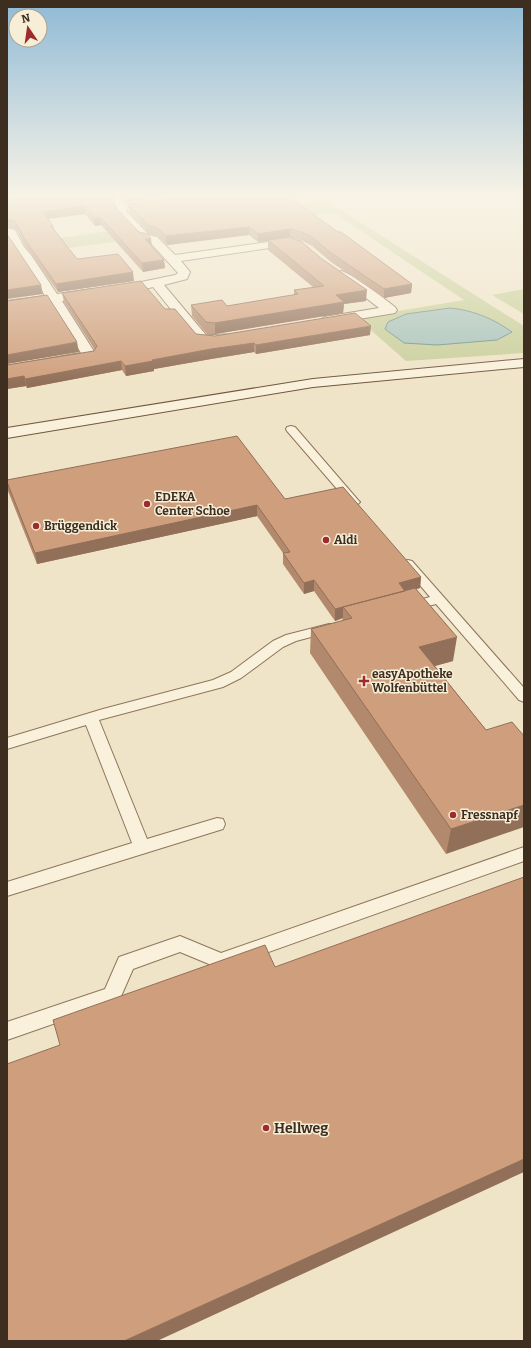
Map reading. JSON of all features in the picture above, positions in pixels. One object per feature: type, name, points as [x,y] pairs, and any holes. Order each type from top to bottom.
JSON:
[{"type":"street","points":[[7,370],[90,356],[28,258]]},
{"type":"street","points":[[172,259],[180,258]]},
{"type":"street","points":[[132,286],[156,283],[184,276],[184,272],[172,259]]},
{"type":"street","points":[[314,323],[390,310],[356,283],[331,269]]},
{"type":"street","points":[[156,283],[202,339],[215,340],[238,336]]},
{"type":"street","points":[[7,305],[108,290]]},
{"type":"street","points":[[7,432],[312,383],[524,364]]},
{"type":"lane","points":[[291,430],[362,511]]},
{"type":"lane","points":[[403,558],[524,697]]},
{"type":"lane","points":[[393,611],[438,599]]},
{"type":"lane","points":[[7,744],[91,718],[218,684],[236,675],[278,644],[291,638],[340,625]]},
{"type":"lane","points":[[91,718],[142,847]]},
{"type":"lane","points":[[7,889],[217,824]]},
{"type":"lane","points":[[7,1031],[112,995],[126,963],[180,944],[221,961],[524,854]]},
{"type":"green space","points":[[401,258],[416,258],[524,326],[524,353],[406,361],[357,318],[464,300]]},
{"type":"green space","points":[[524,289],[524,314],[492,295]]},
{"type":"water","points":[[450,308],[483,316],[512,332],[497,340],[437,345],[404,343],[385,329],[388,322],[406,314]]},
{"type":"building","points":[[7,258],[23,258],[41,285],[7,290]]},
{"type":"building","points":[[38,258],[121,258],[133,272],[56,284]]},
{"type":"building","points":[[137,258],[162,258],[164,260],[142,263]]},
{"type":"building","points":[[290,258],[321,258],[367,290],[336,295],[344,302],[215,323],[206,322],[191,305],[222,300],[227,306],[298,294],[294,290],[324,286]]},
{"type":"building","points":[[338,258],[376,258],[412,284],[384,289]]},
{"type":"building","points":[[141,281],[165,309],[175,309],[196,334],[215,336],[355,313],[371,326],[256,345],[254,343],[211,349],[125,366],[121,361],[25,379],[24,376],[7,379],[7,365],[94,351],[97,346],[62,293]]},
{"type":"building","points":[[47,295],[77,342],[7,355],[7,301]]},
{"type":"building","points":[[237,436],[285,499],[343,487],[421,577],[399,583],[405,591],[335,609],[314,580],[304,583],[283,553],[290,552],[257,505],[35,553],[7,482],[7,480]]},
{"type":"building","points":[[415,588],[457,637],[419,647],[486,730],[512,722],[524,736],[524,805],[451,829],[311,629],[352,618],[343,607]]},
{"type":"building","name":"Hellweg","points":[[524,877],[524,1159],[124,1341],[7,1341],[7,1064],[60,1045],[53,1020],[265,945],[275,967]]},
{"type":"place","name":"EDEKA Center Schoe","points":[[147,504]]},
{"type":"place","name":"Brüggendick","points":[[36,526]]},
{"type":"place","name":"Aldi","points":[[326,540]]},
{"type":"place","name":"easyApotheke Wolfenbüttel","points":[[364,681]]},
{"type":"place","name":"Fressnapf","points":[[453,815]]},
{"type":"place","name":"Hellweg","points":[[266,1128]]}]
